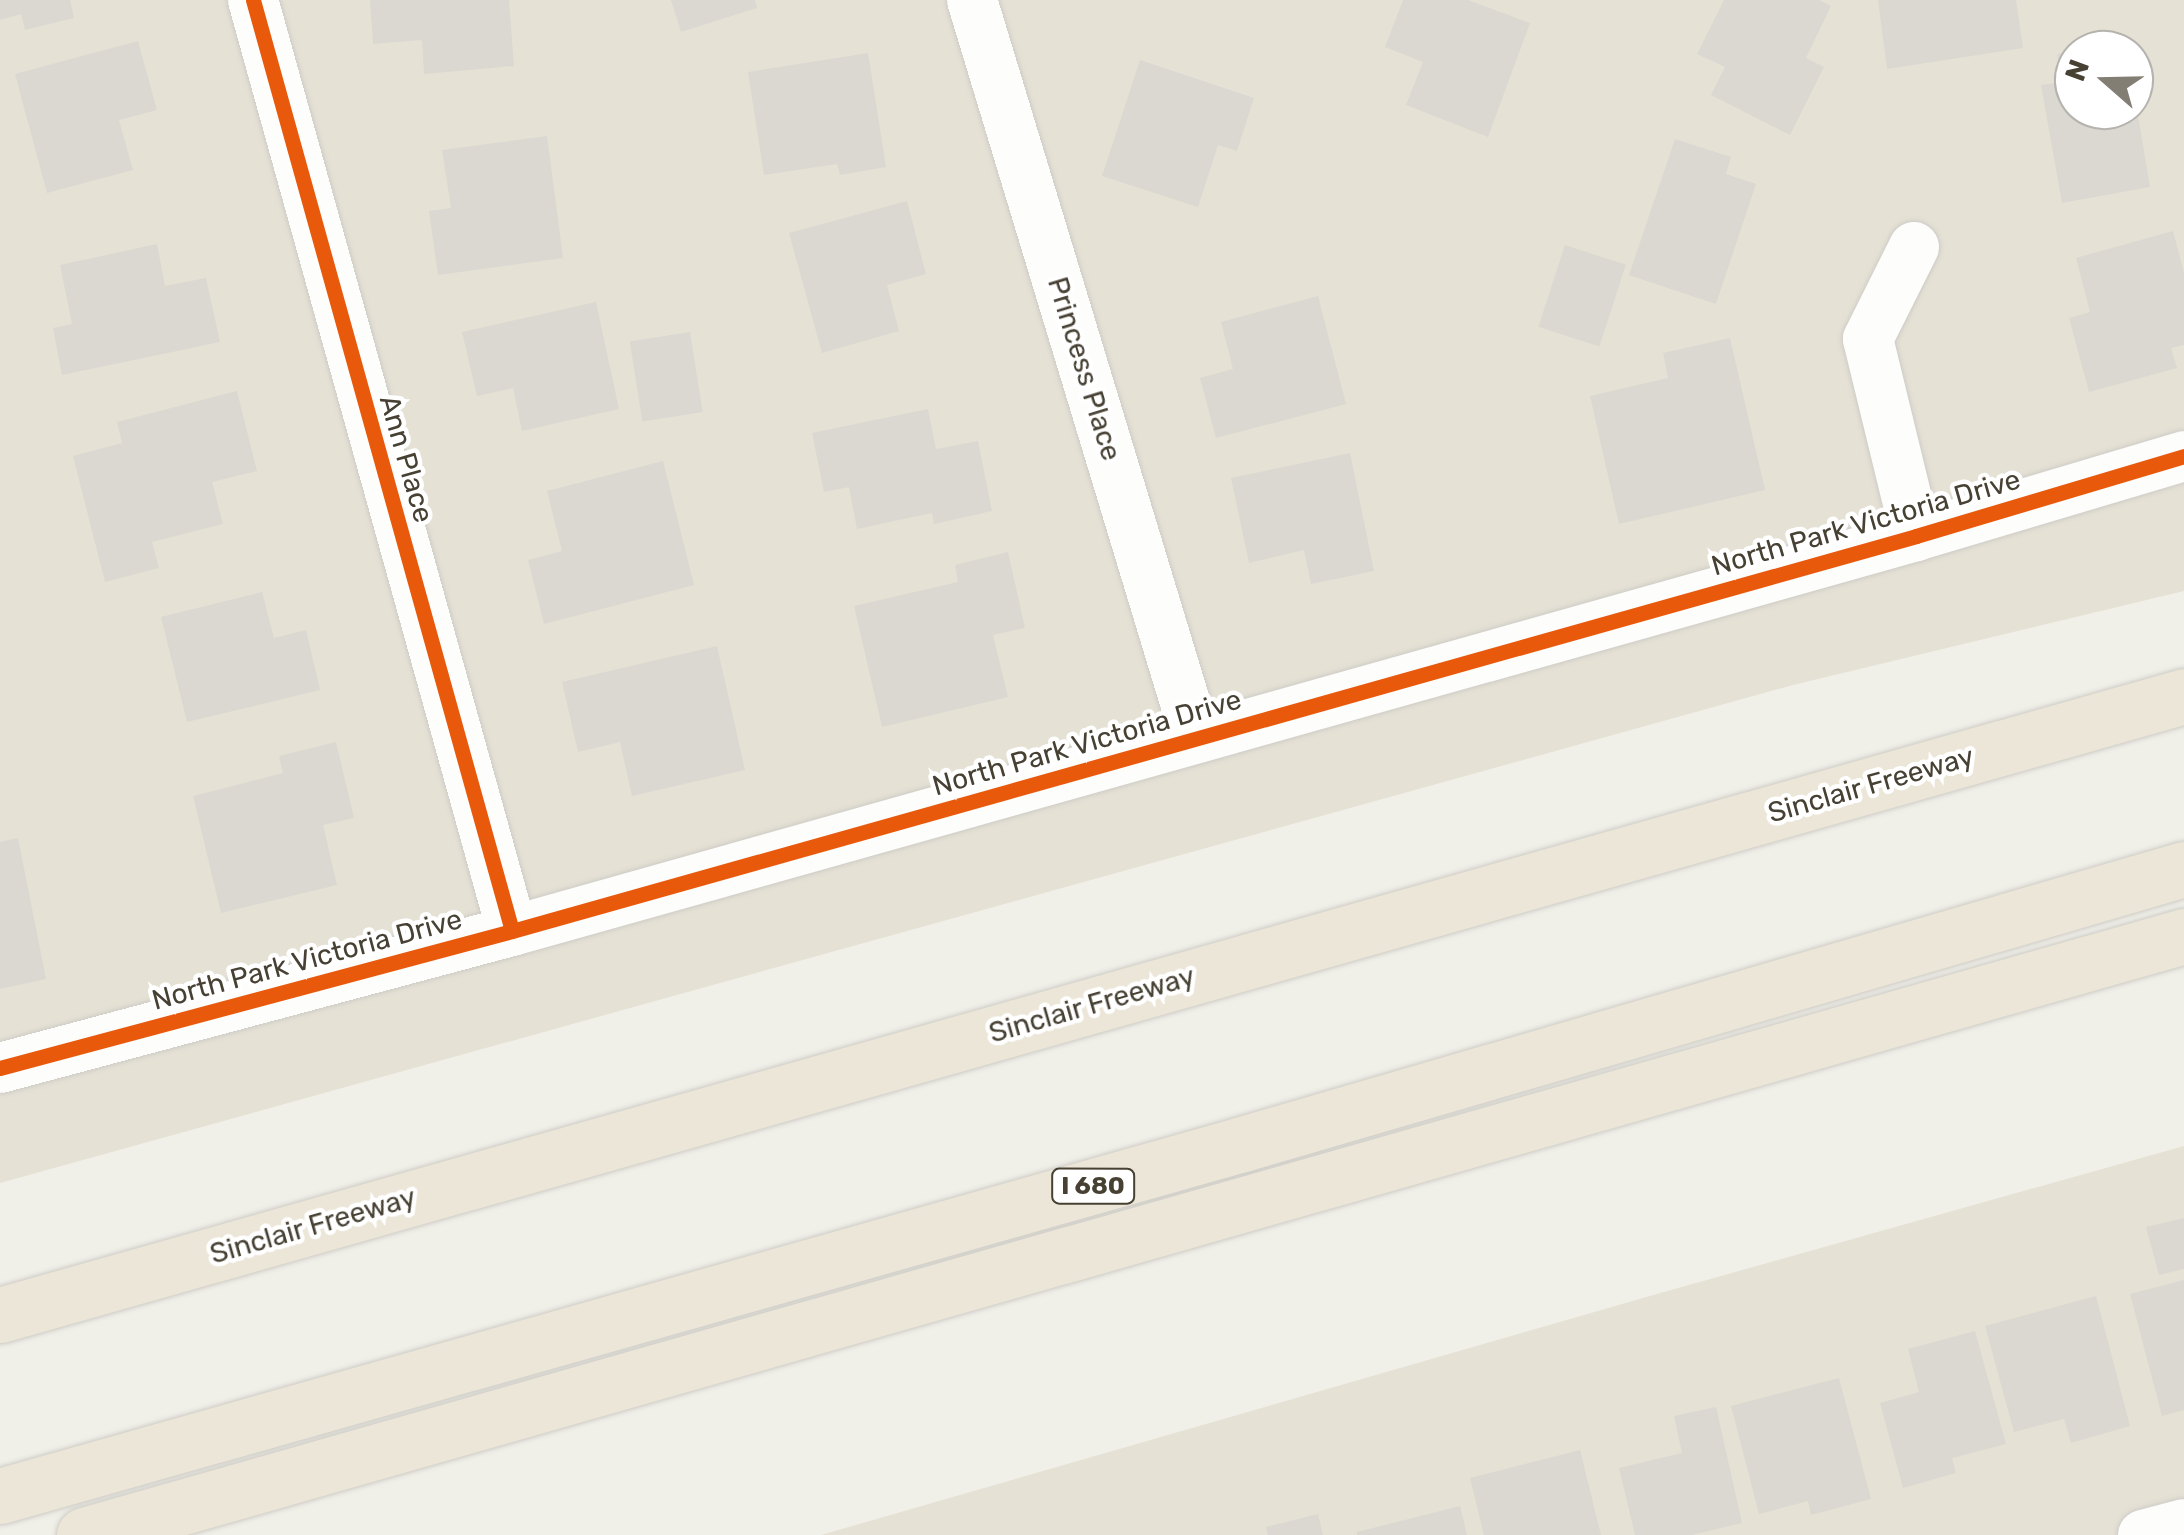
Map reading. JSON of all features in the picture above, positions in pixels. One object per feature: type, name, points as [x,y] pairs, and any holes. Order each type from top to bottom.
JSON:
[{"type":"highway","name":"Sinclair Freeway","points":[[0,1315],[2184,696]]},
{"type":"highway","name":"I 680","points":[[0,1496],[1276,1135],[2184,868]]},
{"type":"highway","name":"I 680","points":[[84,1535],[2184,936]]},
{"type":"street","name":"Ann Place","points":[[253,0],[512,931]]},
{"type":"street","name":"Princess Place","points":[[972,0],[1196,738]]},
{"type":"street","points":[[1914,248],[1868,339],[1916,536]]},
{"type":"street","name":"North Park Victoria Drive","points":[[0,1068],[512,931],[1916,536],[2184,456]]},
{"type":"street","points":[[2143,1535],[2184,1524]]},
{"type":"shaded area","points":[[0,0],[2184,0],[2184,591],[1793,685],[0,1183]]},
{"type":"shaded area","points":[[2184,1146],[2184,1535],[821,1535],[1664,1292]]},
{"type":"building","points":[[0,0],[70,0],[74,18],[25,30],[21,14],[0,20]]},
{"type":"building","points":[[370,0],[509,0],[514,66],[424,74],[422,40],[373,44]]},
{"type":"building","points":[[671,0],[755,0],[757,8],[681,32]]},
{"type":"building","points":[[1403,0],[1468,0],[1530,23],[1488,137],[1406,105],[1423,62],[1385,47]]},
{"type":"building","points":[[1724,0],[1819,0],[1831,6],[1806,58],[1824,67],[1790,135],[1711,95],[1725,67],[1697,54]]},
{"type":"building","points":[[1878,0],[2016,0],[2023,48],[1887,69]]},
{"type":"building","points":[[138,41],[157,110],[119,120],[133,170],[47,193],[15,74]]},
{"type":"building","points":[[868,53],[886,167],[840,175],[837,164],[764,175],[748,72]]},
{"type":"building","points":[[1140,60],[1254,98],[1237,151],[1218,145],[1198,207],[1102,176]]},
{"type":"building","points":[[2054,83],[2054,130],[2140,130],[2150,187],[2062,203],[2041,85]]},
{"type":"building","points":[[547,136],[563,258],[438,275],[429,211],[451,208],[442,150]]},
{"type":"building","points":[[1675,139],[1731,157],[1726,174],[1756,184],[1716,304],[1629,275]]},
{"type":"building","points":[[907,201],[926,274],[887,285],[899,331],[822,353],[789,233]]},
{"type":"building","points":[[2173,231],[2184,273],[2184,345],[2171,348],[2177,368],[2089,392],[2069,318],[2090,312],[2076,258]]},
{"type":"building","points":[[157,244],[165,286],[206,278],[220,342],[62,375],[53,328],[72,324],[60,265]]},
{"type":"building","points":[[1565,245],[1626,265],[1599,347],[1538,327]]},
{"type":"building","points":[[1318,296],[1346,404],[1216,438],[1200,378],[1233,369],[1221,322]]},
{"type":"building","points":[[596,302],[619,409],[522,431],[513,388],[477,396],[462,332]]},
{"type":"building","points":[[690,332],[703,412],[642,422],[630,342]]},
{"type":"building","points":[[1730,338],[1765,490],[1619,524],[1590,396],[1668,378],[1663,353]]},
{"type":"building","points":[[237,391],[257,471],[212,482],[223,524],[152,542],[159,568],[105,582],[73,456],[122,443],[117,422]]},
{"type":"building","points":[[928,409],[936,449],[978,441],[992,511],[934,524],[932,513],[857,529],[849,487],[824,492],[812,433]]},
{"type":"building","points":[[1350,453],[1374,571],[1311,584],[1304,550],[1249,563],[1231,478]]},
{"type":"building","points":[[663,461],[694,585],[544,624],[528,560],[562,551],[547,491]]},
{"type":"building","points":[[1008,552],[1025,628],[993,635],[1008,697],[882,727],[854,606],[958,582],[955,565]]},
{"type":"building","points":[[262,592],[274,638],[306,630],[320,690],[187,722],[161,617]]},
{"type":"building","points":[[717,646],[745,770],[632,796],[620,742],[578,752],[562,682]]},
{"type":"building","points":[[336,742],[354,818],[323,825],[337,885],[221,913],[193,796],[283,773],[279,756]]},
{"type":"building","points":[[18,838],[46,979],[0,989],[0,842]]},
{"type":"building","points":[[2184,1218],[2184,1269],[2159,1275],[2146,1227]]},
{"type":"building","points":[[2184,1280],[2184,1410],[2162,1416],[2130,1294]]},
{"type":"building","points":[[2096,1296],[2130,1426],[2071,1443],[2064,1419],[2014,1432],[1985,1326]]},
{"type":"building","points":[[1975,1331],[2006,1444],[1952,1458],[1956,1473],[1903,1488],[1880,1403],[1919,1392],[1908,1349]]},
{"type":"building","points":[[1839,1378],[1871,1499],[1811,1515],[1808,1501],[1759,1514],[1731,1406]]},
{"type":"building","points":[[1716,1407],[1742,1523],[1692,1535],[1635,1535],[1619,1468],[1682,1453],[1674,1416]]},
{"type":"building","points":[[1580,1450],[1601,1535],[1484,1535],[1470,1478]]},
{"type":"building","points":[[1460,1506],[1467,1535],[1357,1535],[1357,1532]]},
{"type":"building","points":[[1318,1514],[1323,1535],[1268,1535],[1266,1527]]},
{"type":"cycle path","points":[[253,0],[512,931]]},
{"type":"cycle path","points":[[0,1068],[512,931],[1916,536],[2184,456]]}]
